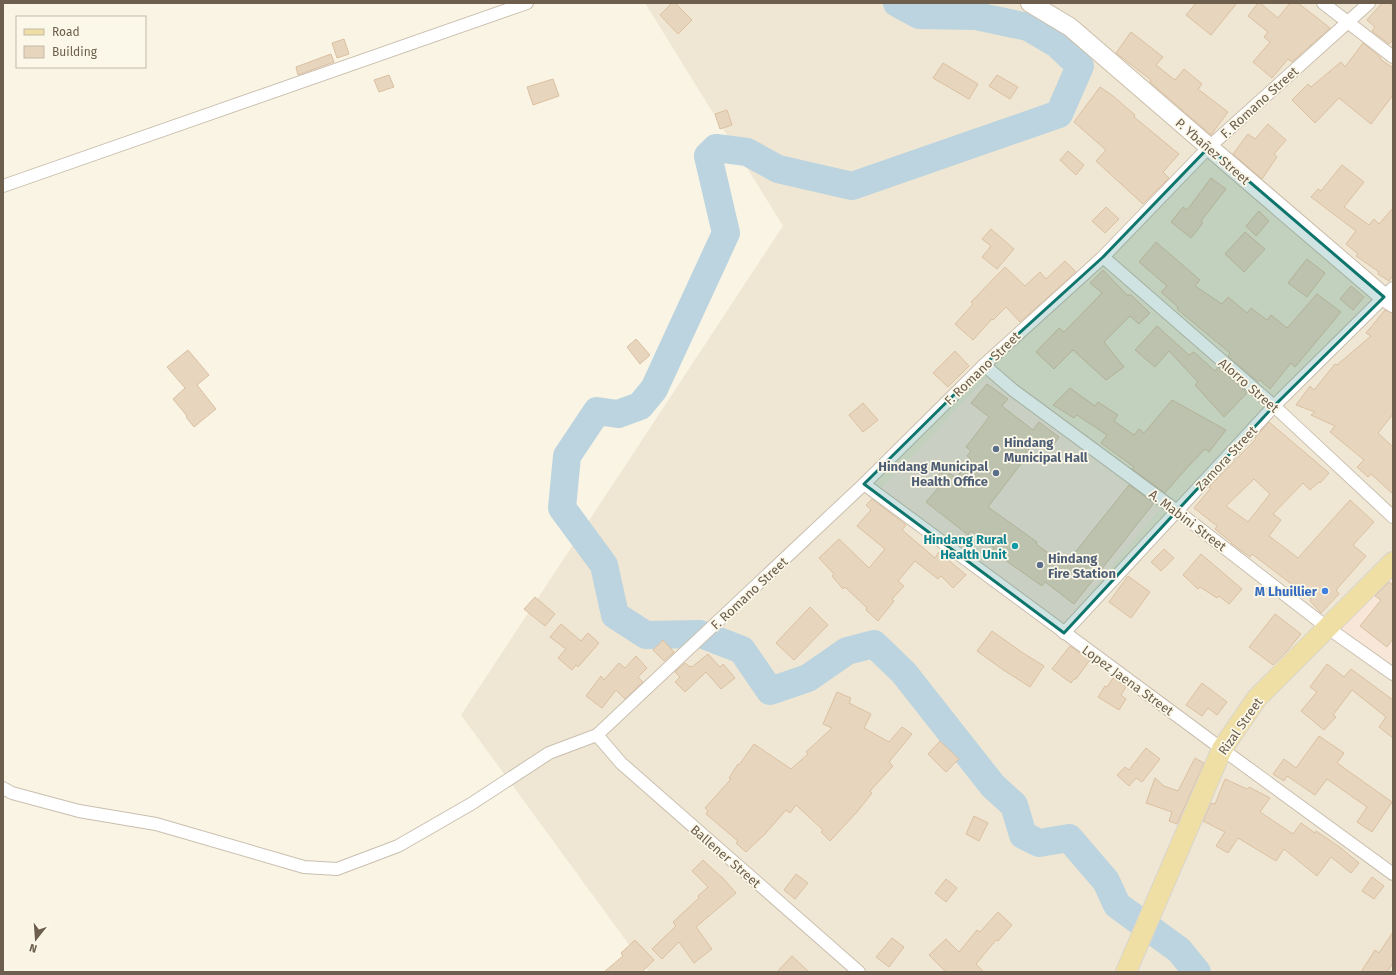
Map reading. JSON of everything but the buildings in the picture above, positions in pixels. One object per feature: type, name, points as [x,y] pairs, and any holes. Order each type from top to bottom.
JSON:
[{"type":"main road","name":"Rizal Street","points":[[1126,972],[1222,749],[1257,698],[1393,562]]},
{"type":"street","points":[[3,186],[527,3]]},
{"type":"street","name":"P. Ybañez Street","points":[[1030,3],[1070,27],[1209,147],[1390,296]]},
{"type":"street","points":[[1323,3],[1393,57]]},
{"type":"street","name":"F. Romano Street","points":[[597,735],[864,484],[984,365],[1103,257],[1209,147],[1369,3]]},
{"type":"street","name":"Alorro Street","points":[[1103,257],[1274,406],[1393,517]]},
{"type":"street","name":"Zamora Street","points":[[1064,633],[1274,406],[1390,296]]},
{"type":"street","name":"A. Mabini Street","points":[[984,365],[1013,390],[1177,511],[1328,628],[1393,674]]},
{"type":"street","name":"Lopez Jaena Street","points":[[864,484],[1064,633],[1393,874]]},
{"type":"street","points":[[3,788],[12,793],[79,811],[156,824],[304,867],[337,869],[398,846],[471,804],[549,753],[597,735]]},
{"type":"street","name":"Ballener Street","points":[[597,735],[621,763],[859,972]]},
{"type":"highlighted area","points":[[1209,147],[1384,297],[1274,406],[1064,633],[864,484],[984,365],[1103,257]]},
{"type":"shaded area","points":[[645,3],[1393,3],[1393,972],[649,972],[461,715],[783,226]]},
{"type":"shaded area","points":[[986,378],[1160,509],[1063,625],[881,489]]},
{"type":"shaded area","points":[[1393,574],[1393,673],[1337,632]]},
{"type":"waterway","points":[[700,634],[646,635],[615,615],[604,565],[562,508],[567,456],[597,411],[618,414],[640,406],[654,389],[726,233],[708,156],[716,148],[747,152],[778,169],[852,186],[1059,114],[1080,66],[1057,44],[1028,27],[976,16],[919,15],[897,3]]},
{"type":"waterway","points":[[706,636],[742,650],[770,691],[808,678],[847,651],[874,644],[904,673],[993,786],[1014,805],[1023,835],[1039,843],[1069,838],[1106,881],[1117,905],[1179,950],[1197,972]]},
{"type":"place","name":"Hindang Municipal Hall","points":[[996,449]]},
{"type":"place","name":"Hindang Municipal Health Office","points":[[996,473]]},
{"type":"place","name":"Hindang Rural Health Unit","points":[[1015,546]]},
{"type":"place","name":"Hindang Fire Station","points":[[1040,565]]},
{"type":"place","name":"M Lhuillier","points":[[1325,591]]}]
